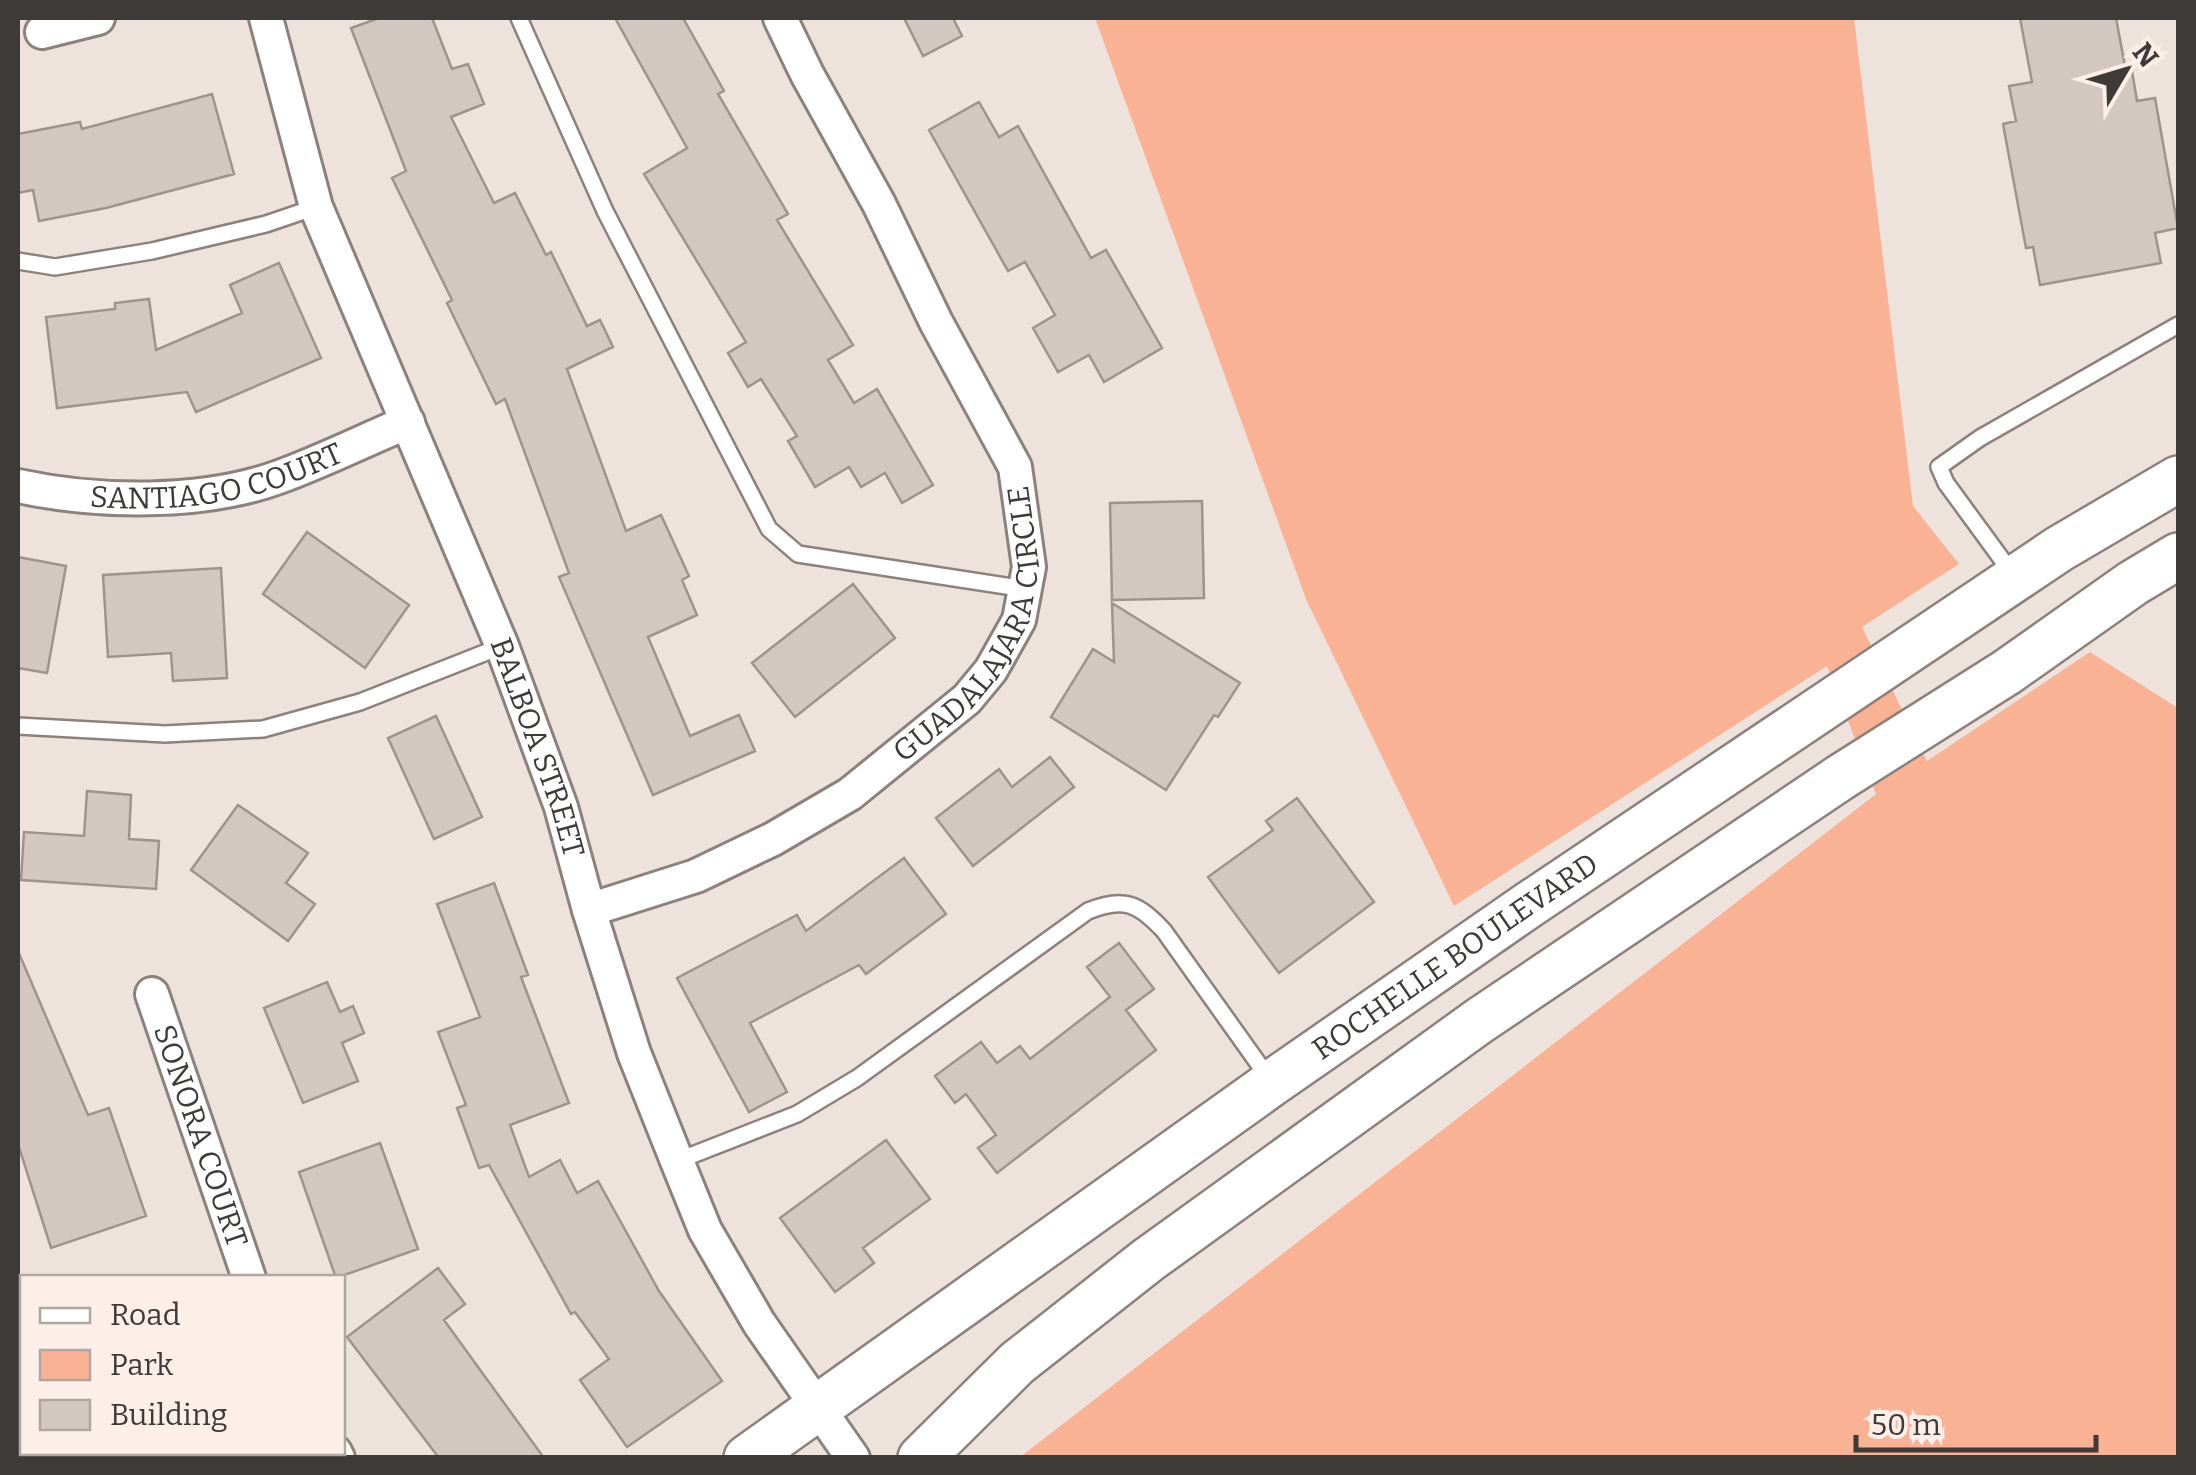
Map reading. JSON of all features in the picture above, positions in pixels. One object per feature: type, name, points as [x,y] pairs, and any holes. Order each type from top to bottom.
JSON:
[{"type":"main road","name":"ROCHELLE BOULEVARD","points":[[746,1458],[1272,1083],[1528,906],[2016,578],[2178,479]]},
{"type":"main road","points":[[921,1458],[1031,1351],[1148,1260],[1465,1031],[1842,776],[2006,672],[2133,582],[2178,556]]},
{"type":"street","points":[[42,32],[98,18]]},
{"type":"street","name":"BALBOA STREET","points":[[266,18],[316,207],[502,646],[561,807],[634,1053],[705,1230],[759,1323],[853,1458]]},
{"type":"street","name":"GUADALAJARA CIRCLE","points":[[589,910],[696,876],[773,839],[850,794],[967,700],[991,670],[1019,620],[1029,567],[1015,466],[936,322],[879,204],[780,18]]},
{"type":"street","name":"SANTIAGO COURT","points":[[18,486],[165,500],[221,491],[277,478],[408,422]]},
{"type":"street","name":"SONORA COURT","points":[[152,994],[248,1275]]},
{"type":"lane","points":[[518,18],[605,211],[769,528],[798,554],[1025,589]]},
{"type":"lane","points":[[18,261],[55,267],[152,252],[266,224],[316,207]]},
{"type":"lane","points":[[2016,578],[1946,483],[1940,467],[1996,428],[2178,324]]},
{"type":"lane","points":[[18,726],[165,734],[264,729],[360,702],[502,646]]},
{"type":"lane","points":[[677,1161],[797,1114],[857,1078],[1088,911],[1104,904],[1126,903],[1156,921],[1272,1083]]},
{"type":"green space","points":[[1095,18],[1854,18],[1913,506],[1959,564],[1862,627],[1927,761],[2090,652],[2178,708],[2178,1457],[1019,1458],[1876,794],[1827,666],[1454,906],[1306,599]]},
{"type":"building","points":[[379,18],[432,18],[452,69],[468,64],[484,104],[451,117],[494,203],[515,193],[546,255],[551,252],[587,326],[600,320],[613,347],[567,369],[626,531],[661,515],[689,576],[682,580],[697,615],[648,637],[690,736],[739,715],[755,751],[653,795],[559,577],[569,573],[505,399],[496,404],[447,303],[452,300],[392,178],[406,171],[351,28]]},
{"type":"building","points":[[615,18],[683,18],[724,91],[718,94],[788,214],[777,220],[853,345],[828,360],[854,403],[877,389],[933,485],[902,503],[885,473],[861,487],[849,467],[815,487],[788,441],[797,436],[761,379],[748,387],[728,353],[746,342],[644,174],[687,148]]},
{"type":"building","points":[[904,18],[953,18],[962,36],[923,56]]},
{"type":"building","points":[[2020,18],[2116,18],[2125,66],[2131,65],[2137,101],[2155,98],[2178,228],[2155,233],[2161,263],[2040,285],[2033,247],[2026,248],[2003,124],[2016,121],[2009,86],[2032,82]]},
{"type":"building","points":[[212,94],[234,174],[106,208],[39,221],[33,190],[18,193],[18,134],[80,122],[82,129]]},
{"type":"building","points":[[979,102],[999,137],[1018,126],[1091,258],[1106,250],[1162,348],[1104,382],[1089,355],[1058,372],[1033,328],[1055,315],[1025,262],[1008,271],[929,130]]},
{"type":"building","points":[[279,263],[321,358],[196,412],[187,392],[57,408],[46,317],[115,309],[115,303],[149,299],[156,350],[242,313],[230,285]]},
{"type":"building","points":[[1202,501],[1204,598],[1112,600],[1110,503]]},
{"type":"building","points":[[307,532],[409,605],[365,668],[263,594]]},
{"type":"building","points":[[18,557],[66,566],[47,673],[18,668]]},
{"type":"building","points":[[221,568],[227,678],[173,681],[171,653],[108,657],[103,575]]},
{"type":"building","points":[[853,584],[895,638],[795,717],[752,663]]},
{"type":"building","points":[[1112,603],[1240,683],[1218,717],[1214,715],[1166,790],[1051,717],[1093,649],[1114,662]]},
{"type":"building","points":[[436,716],[482,817],[434,839],[388,738]]},
{"type":"building","points":[[1050,757],[1074,787],[973,866],[936,818],[999,769],[1012,787]]},
{"type":"building","points":[[87,791],[131,795],[129,839],[159,841],[156,889],[21,880],[24,832],[84,836]]},
{"type":"building","points":[[1297,798],[1374,902],[1279,973],[1208,877],[1273,830],[1266,821]]},
{"type":"building","points":[[238,805],[308,853],[286,883],[315,904],[288,941],[191,870]]},
{"type":"building","points":[[904,858],[946,914],[866,974],[859,965],[750,1023],[787,1092],[749,1112],[677,978],[797,915],[806,931]]},
{"type":"building","points":[[494,883],[528,975],[521,977],[569,1103],[510,1125],[529,1177],[560,1160],[577,1193],[598,1181],[659,1291],[722,1381],[627,1447],[580,1380],[609,1359],[575,1312],[571,1314],[489,1165],[479,1168],[457,1108],[466,1105],[438,1032],[480,1017],[437,904]]},
{"type":"building","points":[[1119,943],[1154,989],[1126,1010],[1156,1050],[997,1173],[978,1148],[996,1135],[966,1094],[955,1103],[935,1076],[981,1042],[997,1063],[1020,1046],[1030,1059],[1110,997],[1087,967]]},
{"type":"building","points":[[18,951],[88,1115],[109,1108],[146,1216],[51,1248],[18,1144]]},
{"type":"building","points":[[327,982],[340,1012],[353,1006],[364,1033],[342,1043],[358,1081],[303,1103],[264,1008]]},
{"type":"building","points":[[886,1140],[930,1199],[863,1248],[874,1263],[835,1292],[780,1218]]},
{"type":"building","points":[[380,1143],[418,1249],[335,1275],[299,1172]]},
{"type":"building","points":[[438,1268],[465,1304],[444,1320],[544,1458],[439,1458],[347,1337]]}]
